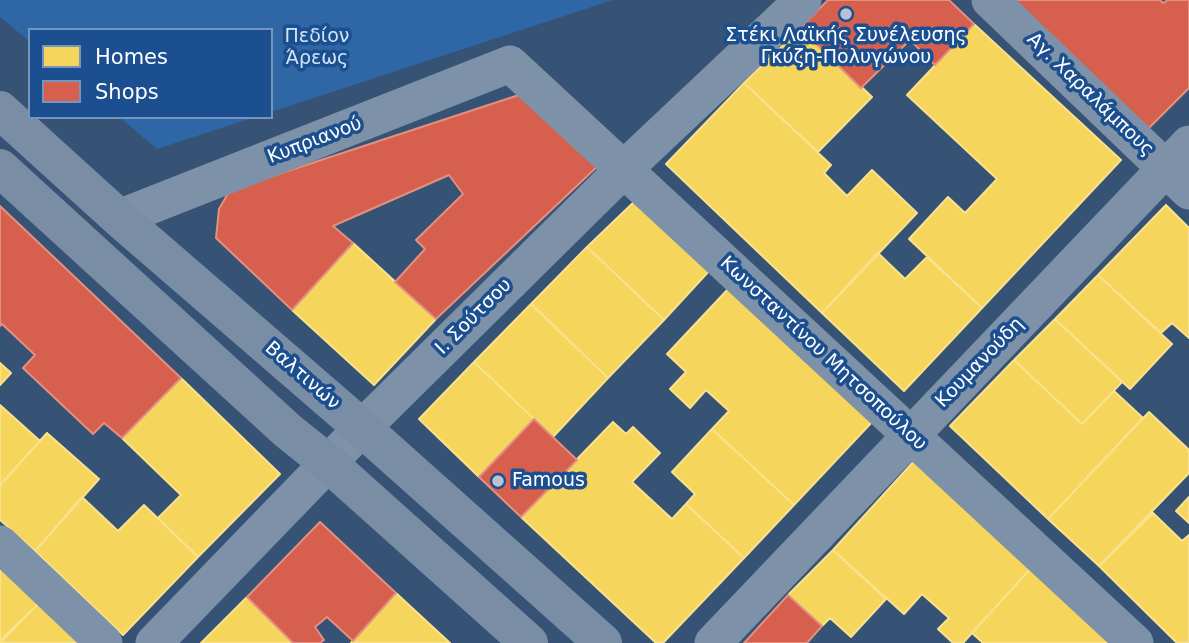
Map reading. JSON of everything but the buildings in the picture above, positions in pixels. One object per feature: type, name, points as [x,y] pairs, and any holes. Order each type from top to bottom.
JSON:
[{"type":"street","name":"Ι. Σούτσου","points":[[154,643],[362,428],[624,169],[803,0]]},
{"type":"street","name":"Αγ. Χαραλάμπους","points":[[990,0],[1181,168]]},
{"type":"street","name":"Κωνσταντίνου Μητσοπούλου","points":[[510,64],[1135,643]]},
{"type":"street","name":"Κυπριανού","points":[[119,218],[510,64]]},
{"type":"street","name":"Βαλτινών","points":[[4,121],[362,428],[603,643]]},
{"type":"street","points":[[0,168],[278,422],[328,463],[529,643]]},
{"type":"street","name":"Κουμανούδη","points":[[713,643],[911,436],[1181,168]]},
{"type":"street","points":[[0,544],[104,643]]},
{"type":"green space","name":"Πεδίον Άρεως","points":[[0,0],[613,0],[273,111],[273,28],[28,28],[28,40],[0,17]]},
{"type":"green space","name":"Πεδίον Άρεως","points":[[121,119],[249,119],[157,149]]},
{"type":"place","name":"Στέκι Λαϊκής Συνέλευσης Γκύζη-Πολυγώνου","points":[[846,14]]},
{"type":"place","name":"Famous","points":[[498,481]]}]
